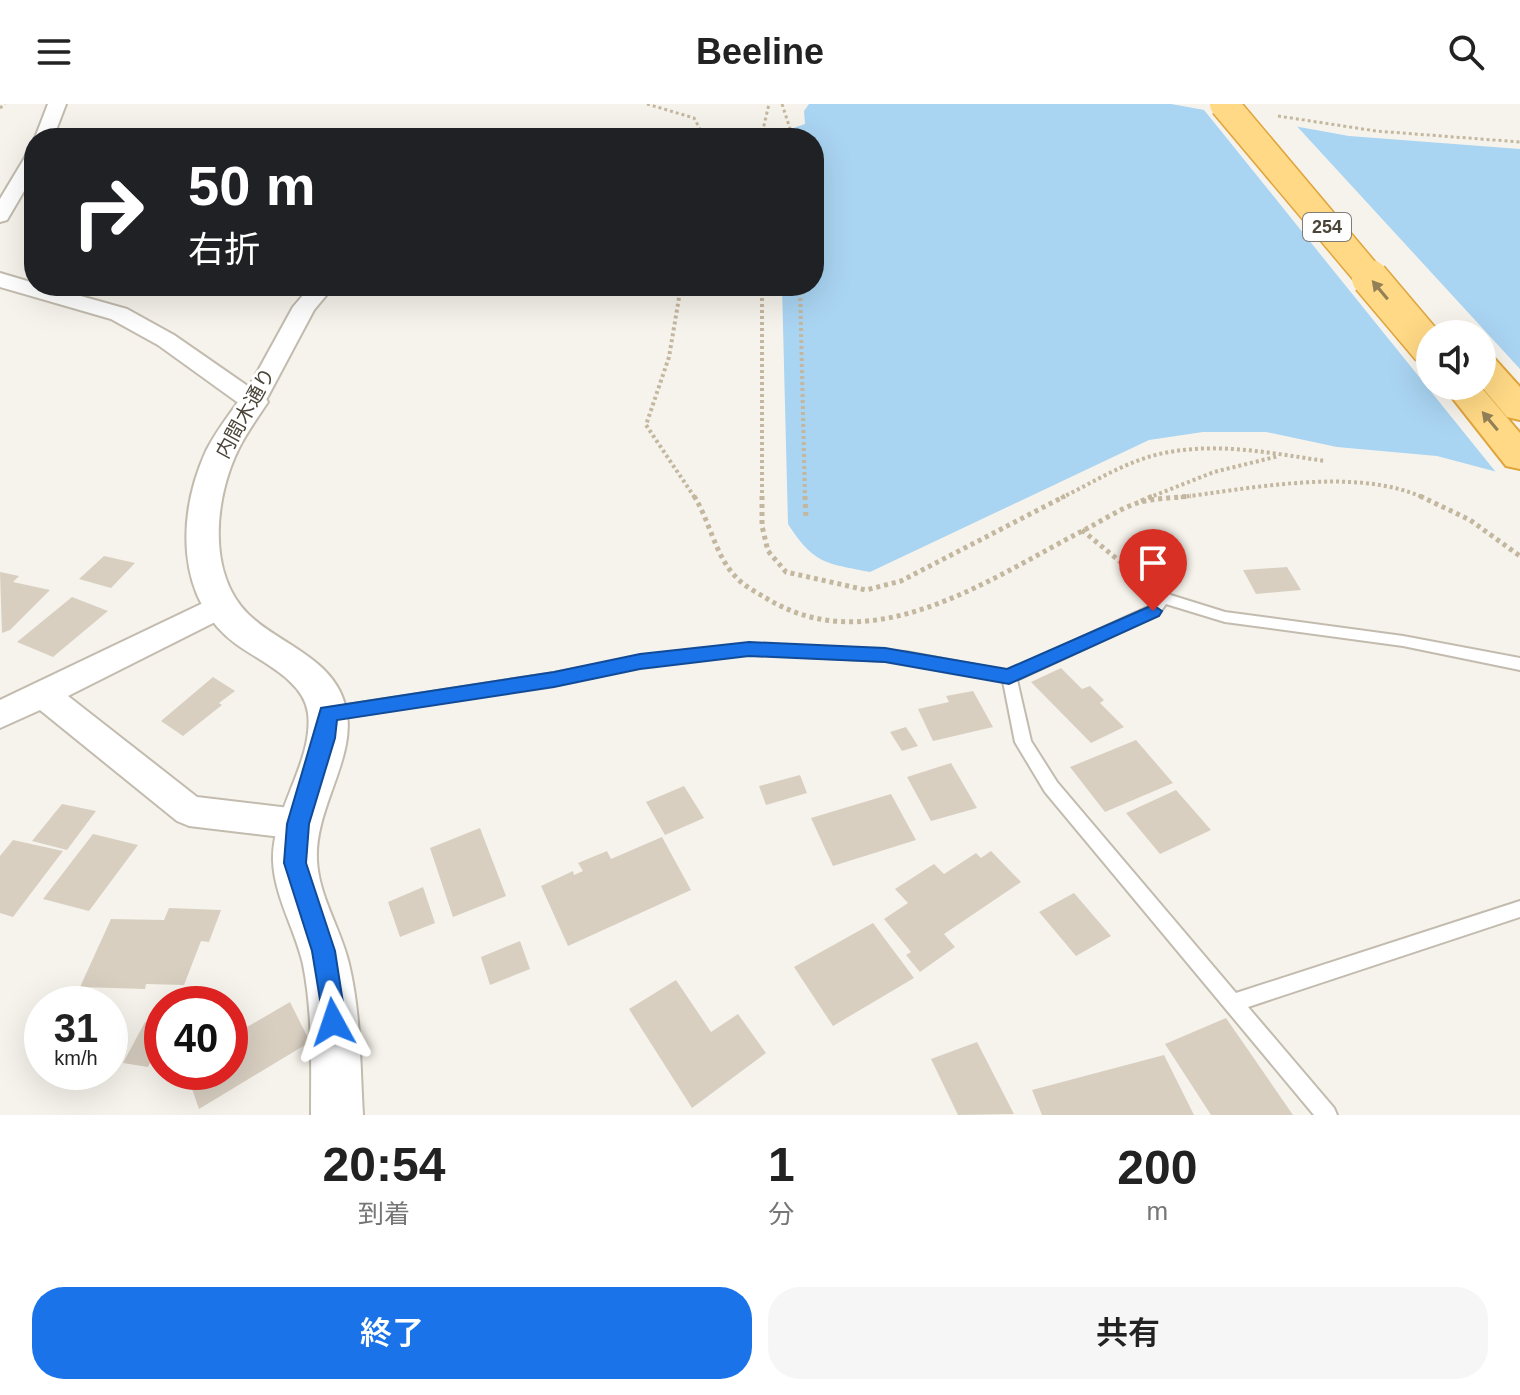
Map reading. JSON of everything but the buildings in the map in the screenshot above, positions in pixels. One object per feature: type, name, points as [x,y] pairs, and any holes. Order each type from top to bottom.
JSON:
[{"type":"highway","name":"254","points":[[1224,104],[1416,332]]},
{"type":"highway","name":"254","points":[[1260,109],[1441,320]]},
{"type":"highway","points":[[1496,381],[1520,409]]},
{"type":"highway","points":[[1473,400],[1520,457]]},
{"type":"street","points":[[48,128],[57,104]]},
{"type":"street","points":[[0,216],[24,175]]},
{"type":"street","points":[[0,280],[24,287]]},
{"type":"street","points":[[56,296],[119,314],[166,340],[253,402]]},
{"type":"street","name":"内間木通り","points":[[314,296],[304,307],[253,402],[223,450],[205,505],[204,563],[208,584],[220,606],[236,624],[304,675],[318,690],[328,714]]},
{"type":"street","points":[[0,715],[220,606]]},
{"type":"street","points":[[43,694],[189,811],[298,824]]},
{"type":"street","points":[[328,714],[325,738],[298,824],[295,863],[323,951],[330,986],[337,1115]]},
{"type":"lane","points":[[328,714],[554,679],[640,662],[749,649],[892,655],[1009,677],[1153,611],[1164,598],[1184,607],[1243,620],[1441,646],[1520,664]]},
{"type":"lane","points":[[1009,677],[1023,742],[1051,787],[1327,1115]]},
{"type":"lane","points":[[1234,1003],[1520,909]]},
{"type":"path","points":[[0,108],[5,104]]},
{"type":"path","points":[[647,104],[694,118],[699,128]]},
{"type":"path","points":[[763,128],[769,104]]},
{"type":"path","points":[[782,104],[790,128]]},
{"type":"path","points":[[1260,109],[1376,131],[1520,142]]},
{"type":"path","points":[[680,296],[676,333],[661,388],[646,425],[708,520],[721,555],[734,576],[766,600],[821,621],[861,624],[897,619],[939,604],[1137,503],[1214,472],[1284,455]]},
{"type":"path","points":[[762,296],[762,526],[768,551],[786,572],[866,590],[901,581],[1118,469],[1163,453],[1230,447],[1325,461]]},
{"type":"path","points":[[800,296],[806,519]]},
{"type":"path","points":[[1137,503],[1315,481],[1393,488],[1413,493],[1470,520],[1520,556]]},
{"type":"path","points":[[1082,530],[1164,598]]},
{"type":"water","points":[[809,104],[1171,104],[1349,136],[1520,149],[1520,478],[1437,456],[1337,447],[1266,432],[1203,432],[1149,440],[870,572],[822,560],[805,547],[788,524],[782,296],[824,296],[824,128],[793,128],[805,124],[804,111]]},
{"type":"pier","points":[[1200,105],[1293,122],[1475,320],[1416,320],[1416,373]]},
{"type":"pier","points":[[1496,343],[1520,369],[1520,482],[1499,476],[1438,400],[1496,400]]},
{"type":"route","points":[[333,1022],[323,951],[295,863],[298,824],[325,738],[328,714],[554,679],[640,662],[749,649],[863,652],[1009,677],[1153,611]]}]
